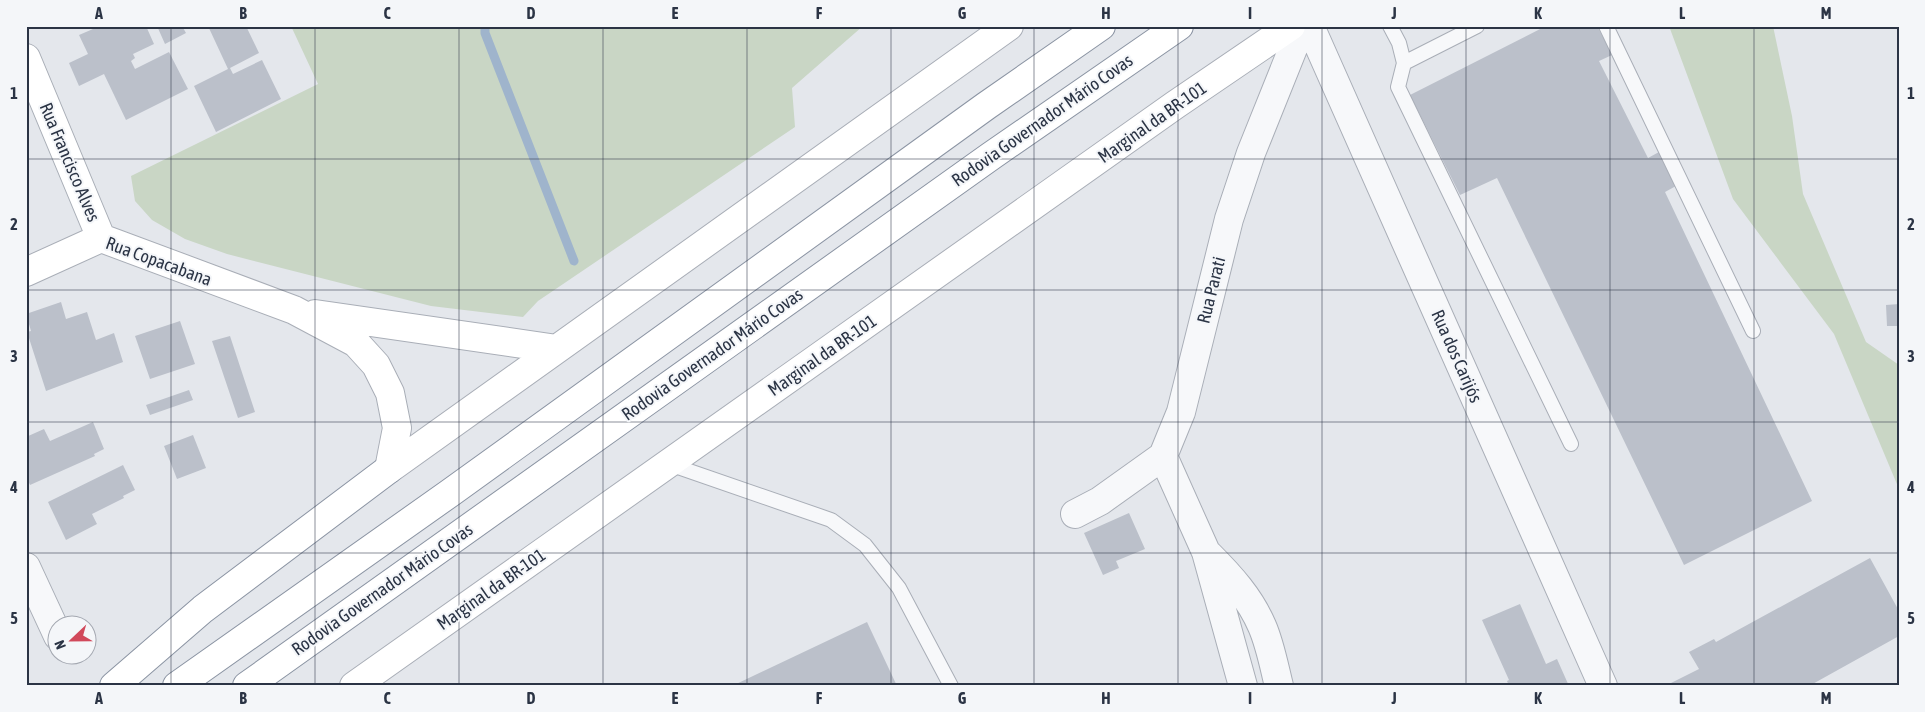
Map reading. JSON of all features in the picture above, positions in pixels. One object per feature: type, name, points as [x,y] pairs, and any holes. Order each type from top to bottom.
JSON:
[{"type":"main road","points":[[114,686],[203,609],[389,469],[1009,26]]},
{"type":"main road","points":[[177,686],[450,493],[994,100],[1101,26]]},
{"type":"main road","name":"Rodovia Governador Mário Covas","points":[[247,686],[975,167],[1179,26]]},
{"type":"main road","name":"Marginal da BR-101","points":[[354,686],[1175,105],[1291,26]]},
{"type":"main road","name":"Rua Francisco Alves","points":[[26,58],[101,238]]},
{"type":"main road","name":"Rua Copacabana","points":[[26,272],[101,238],[294,310],[356,343],[376,365],[390,393],[397,428],[389,469]]},
{"type":"main road","name":"Rua Copacabana","points":[[294,310],[557,349]]},
{"type":"street","name":"Rua Parati","points":[[1163,456],[1181,412],[1228,219],[1251,153],[1302,26]]},
{"type":"street","name":"Rua dos Carijós","points":[[1310,26],[1604,686]]},
{"type":"street","points":[[1075,514],[1100,501],[1163,456],[1206,552],[1243,686]]},
{"type":"street","points":[[1206,552],[1228,574],[1246,597],[1262,626],[1279,686]]},
{"type":"street","points":[[26,567],[48,614]]},
{"type":"lane","points":[[1390,26],[1399,43],[1404,64],[1398,87],[1572,444]]},
{"type":"lane","points":[[1404,64],[1477,26]]},
{"type":"lane","points":[[1606,26],[1753,331]]},
{"type":"lane","points":[[669,464],[831,520],[865,545],[899,588],[951,686]]},
{"type":"green space","points":[[291,26],[863,26],[792,88],[795,127],[538,301],[523,317],[431,306],[227,254],[185,239],[152,220],[135,201],[131,176],[318,84]]},
{"type":"green space","points":[[1669,26],[1773,26],[1792,116],[1803,194],[1866,342],[1899,365],[1899,489],[1834,334],[1733,199]]},
{"type":"building","points":[[100,26],[146,26],[154,44],[133,54],[135,58],[131,61],[135,69],[169,52],[188,89],[126,120],[104,74],[79,86],[69,63],[88,54],[79,35]]},
{"type":"building","points":[[157,26],[182,26],[186,33],[165,44]]},
{"type":"building","points":[[208,26],[246,26],[259,53],[230,68],[233,74],[262,60],[281,99],[216,132],[194,86],[228,69]]},
{"type":"building","points":[[1546,26],[1580,26],[1581,29],[1586,26],[1597,26],[1612,55],[1599,61],[1648,158],[1659,152],[1676,186],[1665,192],[1812,501],[1684,565],[1497,178],[1460,195],[1410,95]]},
{"type":"building","points":[[61,302],[66,319],[87,312],[96,340],[114,333],[123,362],[46,391],[27,332],[31,331],[26,314]]},
{"type":"building","points":[[1899,304],[1899,326],[1887,326],[1886,305]]},
{"type":"building","points":[[180,321],[195,364],[150,379],[135,336]]},
{"type":"building","points":[[230,336],[255,412],[238,418],[212,341]]},
{"type":"building","points":[[189,390],[193,400],[150,415],[146,405]]},
{"type":"building","points":[[93,422],[104,449],[94,454],[95,456],[30,485],[26,476],[26,437],[44,429],[50,441]]},
{"type":"building","points":[[193,435],[206,468],[177,479],[164,446]]},
{"type":"building","points":[[123,465],[135,490],[123,496],[124,498],[92,514],[97,524],[66,540],[48,502]]},
{"type":"building","points":[[1129,513],[1145,549],[1116,561],[1119,568],[1103,575],[1084,533]]},
{"type":"building","points":[[1870,558],[1899,611],[1899,636],[1809,686],[1665,686],[1699,669],[1689,652],[1714,639],[1716,642]]},
{"type":"building","points":[[1520,604],[1546,664],[1557,659],[1569,686],[1509,686],[1507,681],[1509,680],[1482,620]]},
{"type":"building","points":[[867,622],[897,686],[732,686]]},
{"type":"waterway","points":[[485,26],[485,33],[574,261]]}]
